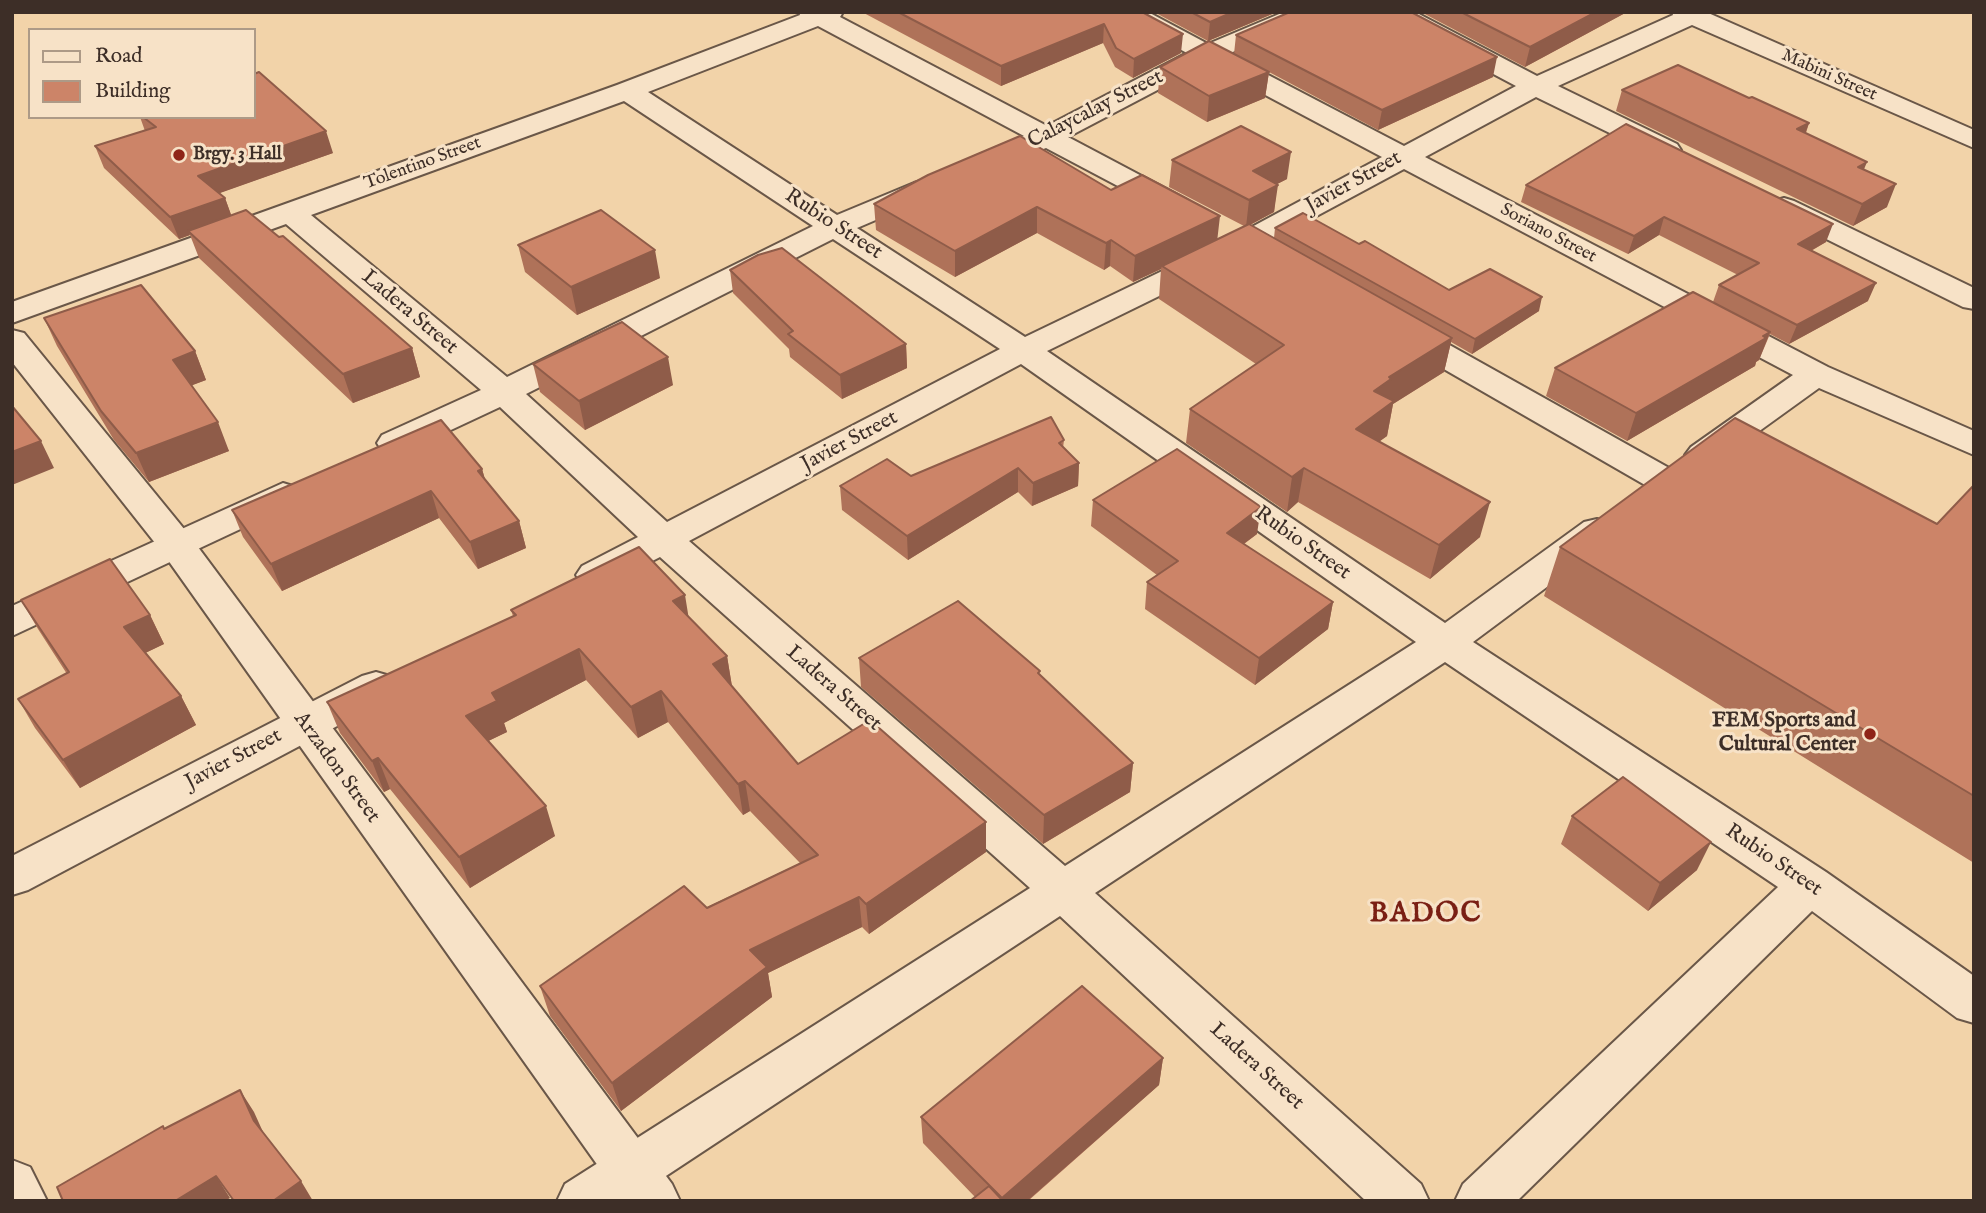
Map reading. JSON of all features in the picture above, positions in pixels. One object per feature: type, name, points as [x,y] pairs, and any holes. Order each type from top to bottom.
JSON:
[{"type":"street","name":"Soriano Street","points":[[1128,12],[1816,374],[1974,444]]},
{"type":"street","name":"Calaycalay Street","points":[[365,457],[504,392],[836,226],[1047,137],[1206,54],[1306,12]]},
{"type":"street","points":[[1395,12],[1536,86],[1686,159]]},
{"type":"street","points":[[821,14],[1258,249]]},
{"type":"street","name":"Tolentino Street","points":[[12,313],[627,91],[821,14]]},
{"type":"street","name":"Javier Street","points":[[564,591],[1023,349],[1258,249],[1401,157],[1536,86],[1688,14]]},
{"type":"street","name":"Mabini Street","points":[[1688,14],[1974,140]]},
{"type":"street","name":"Rubio Street","points":[[627,91],[1023,349],[1445,642],[1810,885],[1974,1003]]},
{"type":"street","points":[[1761,196],[1974,300]]},
{"type":"street","name":"Ladera Street","points":[[289,212],[504,392],[664,540],[1062,890],[1402,1201]]},
{"type":"street","points":[[1378,317],[1665,481]]},
{"type":"street","name":"Arzadon Street","points":[[12,340],[176,544],[643,1185]]},
{"type":"street","points":[[583,1201],[643,1185],[1062,890],[1445,642],[1816,374]]},
{"type":"street","points":[[12,622],[315,480]]},
{"type":"street","name":"Javier Street","points":[[12,877],[403,673]]},
{"type":"street","points":[[1480,1201],[1810,885]]},
{"type":"street","points":[[12,1184],[21,1201]]},
{"type":"building","points":[[898,12],[1142,12],[1183,34],[1134,59],[1116,48],[1104,24],[1001,66]]},
{"type":"building","points":[[1191,12],[1233,12],[1210,22]]},
{"type":"building","points":[[1290,12],[1411,12],[1497,57],[1382,110],[1236,35]]},
{"type":"building","points":[[1461,12],[1596,12],[1530,47]]},
{"type":"building","points":[[1209,41],[1269,72],[1209,96],[1160,67]]},
{"type":"building","points":[[1678,65],[1809,123],[1797,129],[1867,162],[1858,167],[1896,184],[1862,204],[1622,90]]},
{"type":"building","points":[[259,72],[326,131],[198,176],[225,198],[170,217],[95,146],[156,127],[146,119],[256,119],[256,73]]},
{"type":"building","points":[[1626,124],[1833,224],[1798,244],[1876,283],[1797,325],[1719,285],[1759,263],[1664,217],[1634,236],[1526,185]]},
{"type":"building","points":[[1241,126],[1291,152],[1253,171],[1278,185],[1249,200],[1172,160]]},
{"type":"building","points":[[1020,136],[1111,190],[1142,175],[1220,216],[1135,256],[1111,240],[1106,243],[1037,207],[955,251],[874,204],[928,175]]},
{"type":"building","points":[[246,210],[279,237],[283,236],[412,348],[343,374],[188,231]]},
{"type":"building","points":[[601,210],[655,250],[571,287],[518,245]]},
{"type":"building","points":[[1303,213],[1359,244],[1365,241],[1449,290],[1490,269],[1542,297],[1475,339],[1275,228]]},
{"type":"building","points":[[1249,224],[1452,338],[1389,377],[1391,379],[1374,391],[1394,401],[1356,429],[1490,502],[1439,545],[1304,468],[1292,477],[1190,409],[1284,345],[1162,266]]},
{"type":"building","points":[[782,248],[906,344],[840,375],[788,334],[793,331],[730,270],[758,255]]},
{"type":"building","points":[[141,285],[195,351],[173,360],[218,422],[136,453],[101,411],[44,318]]},
{"type":"building","points":[[1693,292],[1770,332],[1763,336],[1766,338],[1636,413],[1555,368]]},
{"type":"building","points":[[622,322],[668,357],[579,401],[533,364]]},
{"type":"building","points":[[12,406],[41,441],[12,452]]},
{"type":"building","points":[[1051,417],[1064,440],[1059,443],[1079,463],[1033,483],[1018,468],[907,536],[840,486],[887,459],[911,476]]},
{"type":"building","name":"FEM Sports and Cultural Center","points":[[1735,418],[1937,524],[1974,485],[1974,796],[1560,547]]},
{"type":"building","points":[[441,420],[482,469],[478,471],[519,521],[470,542],[431,491],[271,564],[232,510]]},
{"type":"building","points":[[1177,449],[1261,507],[1227,533],[1333,602],[1259,658],[1147,582],[1178,561],[1093,500]]},
{"type":"building","points":[[639,547],[685,595],[673,601],[727,656],[713,664],[798,764],[870,720],[986,822],[866,904],[859,897],[750,950],[767,967],[612,1083],[540,986],[684,886],[707,908],[818,855],[745,781],[738,784],[661,691],[631,707],[579,649],[492,693],[497,701],[466,716],[546,806],[459,857],[378,758],[372,761],[327,702],[516,615],[511,610]]},
{"type":"building","points":[[110,559],[150,615],[124,627],[181,696],[63,760],[18,699],[69,672],[21,600]]},
{"type":"building","points":[[958,601],[1040,671],[1038,673],[1133,763],[1044,815],[859,658]]},
{"type":"building","points":[[1623,777],[1711,842],[1660,883],[1572,816]]},
{"type":"building","points":[[1082,986],[1163,1058],[1002,1198],[921,1117]]},
{"type":"building","points":[[240,1090],[254,1121],[301,1181],[273,1201],[234,1201],[216,1176],[175,1201],[63,1201],[57,1187],[163,1126],[164,1129]]},
{"type":"building","points":[[989,1186],[1003,1201],[970,1201]]},
{"type":"place","name":"Brgy. 3 Hall","points":[[179,155]]},
{"type":"place","name":"FEM Sports and Cultural Center","points":[[1870,734]]},
{"type":"district","name":"BADOC","points":[[1426,915]]}]
